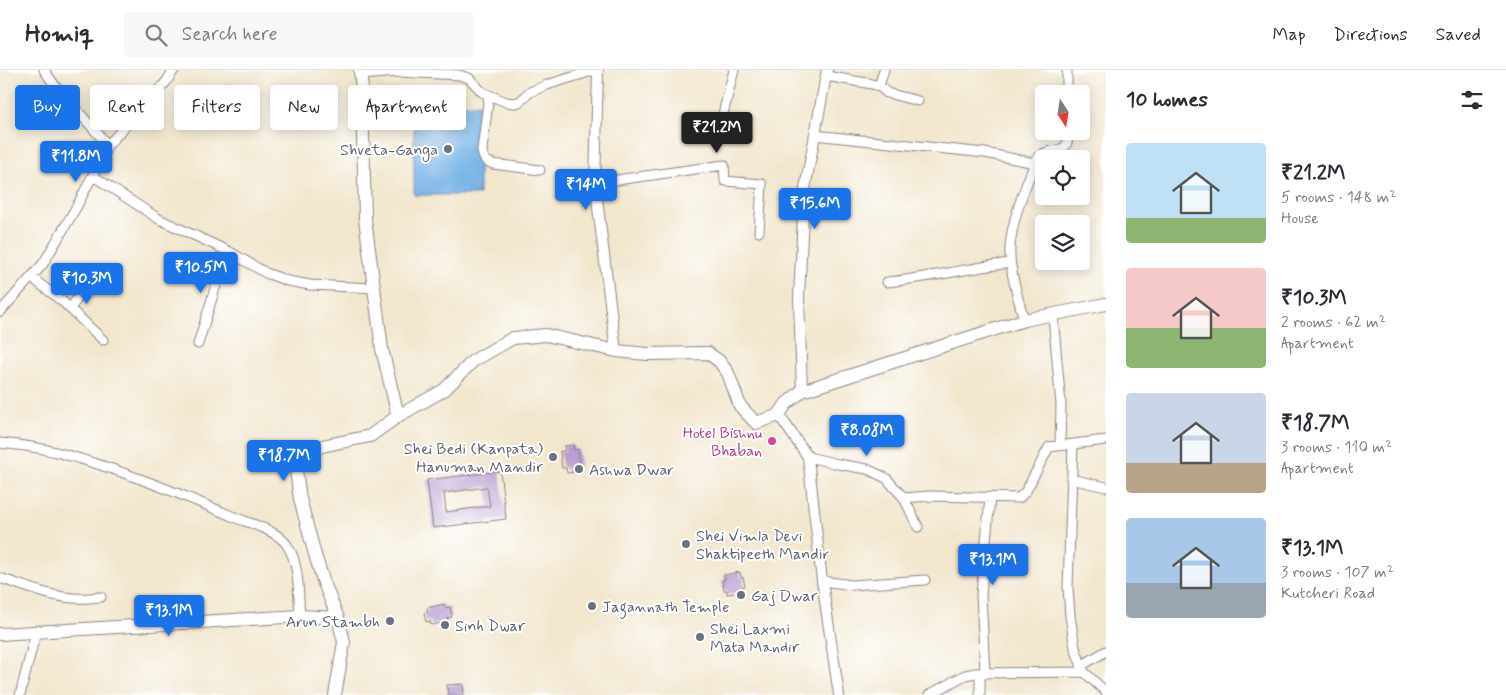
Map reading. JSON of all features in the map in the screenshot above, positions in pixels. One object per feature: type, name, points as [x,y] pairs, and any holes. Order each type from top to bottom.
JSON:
[{"type":"main road","points":[[360,73],[365,219],[382,349],[398,416]]},
{"type":"main road","points":[[335,695],[344,642],[338,618],[315,555],[300,499],[296,470],[301,456],[322,446],[370,436],[398,416],[444,390],[473,361],[513,338],[546,335],[616,351],[647,354],[708,353],[719,361],[728,373],[740,406],[756,423],[779,415],[786,404],[802,391],[1024,320],[1053,316],[1106,304]]},
{"type":"main road","points":[[0,634],[300,616],[338,618]]},
{"type":"street","points":[[44,70],[56,87],[108,145]]},
{"type":"street","points":[[0,312],[43,264],[93,176],[108,145],[166,82],[174,70]]},
{"type":"street","points":[[360,73],[398,72],[459,76],[469,78],[482,92],[506,102],[519,102],[530,92],[596,70],[595,183],[616,351]]},
{"type":"street","points":[[718,134],[734,70]]},
{"type":"street","points":[[878,86],[884,70]]},
{"type":"street","points":[[1067,70],[1067,85]]},
{"type":"street","points":[[802,391],[799,298],[804,194],[827,73],[878,86],[887,93],[918,101]]},
{"type":"street","points":[[489,95],[482,150],[483,158],[486,162],[493,164],[540,170]]},
{"type":"street","points":[[814,135],[985,153],[1035,163],[1016,215],[1010,244],[1010,263],[1024,320]]},
{"type":"street","points":[[1055,150],[1065,147],[1068,140]]},
{"type":"street","points":[[595,183],[724,165],[725,181],[762,184],[759,232]]},
{"type":"street","points":[[93,176],[159,218],[230,252],[266,273],[288,281],[310,285],[374,288]]},
{"type":"street","points":[[198,344],[230,252]]},
{"type":"street","points":[[887,282],[910,280],[976,267],[1010,263]]},
{"type":"street","points":[[31,277],[70,309],[103,340]]},
{"type":"street","points":[[70,309],[85,287]]},
{"type":"street","points":[[1053,316],[1061,405],[1060,444]]},
{"type":"street","points":[[779,415],[808,457],[822,581],[839,695]]},
{"type":"street","points":[[904,498],[929,496],[1014,499],[1023,495],[1045,451],[1049,447],[1060,444],[1106,440]]},
{"type":"street","points":[[0,443],[55,452],[123,472],[275,534],[286,544],[291,552],[295,569],[300,616]]},
{"type":"street","points":[[1073,444],[1068,587],[1070,616],[1075,648],[1083,669],[1106,692]]},
{"type":"street","points":[[808,457],[867,469],[886,478],[904,498],[918,527]]},
{"type":"street","points":[[1072,479],[1106,487]]},
{"type":"street","points":[[980,695],[983,674],[981,595],[990,498]]},
{"type":"street","points":[[0,578],[38,591],[60,596],[74,598],[101,597]]},
{"type":"street","points":[[822,581],[852,585],[925,580]]},
{"type":"street","points":[[20,695],[36,632]]},
{"type":"street","points":[[929,695],[965,675],[1083,669],[1106,651]]},
{"type":"water","points":[[466,104],[479,104],[479,195],[414,195],[414,130],[466,130]]},
{"type":"building","points":[[573,445],[574,450],[578,449],[580,466],[576,467],[577,472],[567,473],[566,468],[562,468],[560,451],[565,451],[564,446]]},
{"type":"building","points":[[500,471],[506,519],[433,528],[427,480]],"holes":[[[487,487],[490,506],[446,512],[444,493]]]},
{"type":"building","points":[[740,572],[745,586],[741,587],[742,592],[727,594],[722,580],[725,580],[724,575]]},
{"type":"building","points":[[444,604],[445,608],[450,607],[452,617],[447,618],[448,622],[431,625],[430,621],[426,622],[424,613],[428,612],[427,608]]},
{"type":"building","points":[[463,684],[464,695],[448,695],[447,685]]},
{"type":"place","name":"Shveta-Ganga","points":[[448,149]]},
{"type":"place","name":"Hotel Bishnu Bhaban","points":[[772,441]]},
{"type":"place","name":"Shei Bedi (Kanpata) Hanuman Mandir","points":[[553,457]]},
{"type":"place","name":"Ashwa Dwar","points":[[579,469]]},
{"type":"place","name":"Shei Vimla Devi Shaktipeeth Mandir","points":[[686,544]]},
{"type":"place","name":"Gaj Dwar","points":[[741,595]]},
{"type":"place","name":"Jagannath Temple","points":[[592,606]]},
{"type":"place","name":"Arun Stambh","points":[[390,621]]},
{"type":"place","name":"Sinh Dwar","points":[[445,625]]},
{"type":"place","name":"Shei Laxmi Mata Mandir","points":[[700,637]]}]
